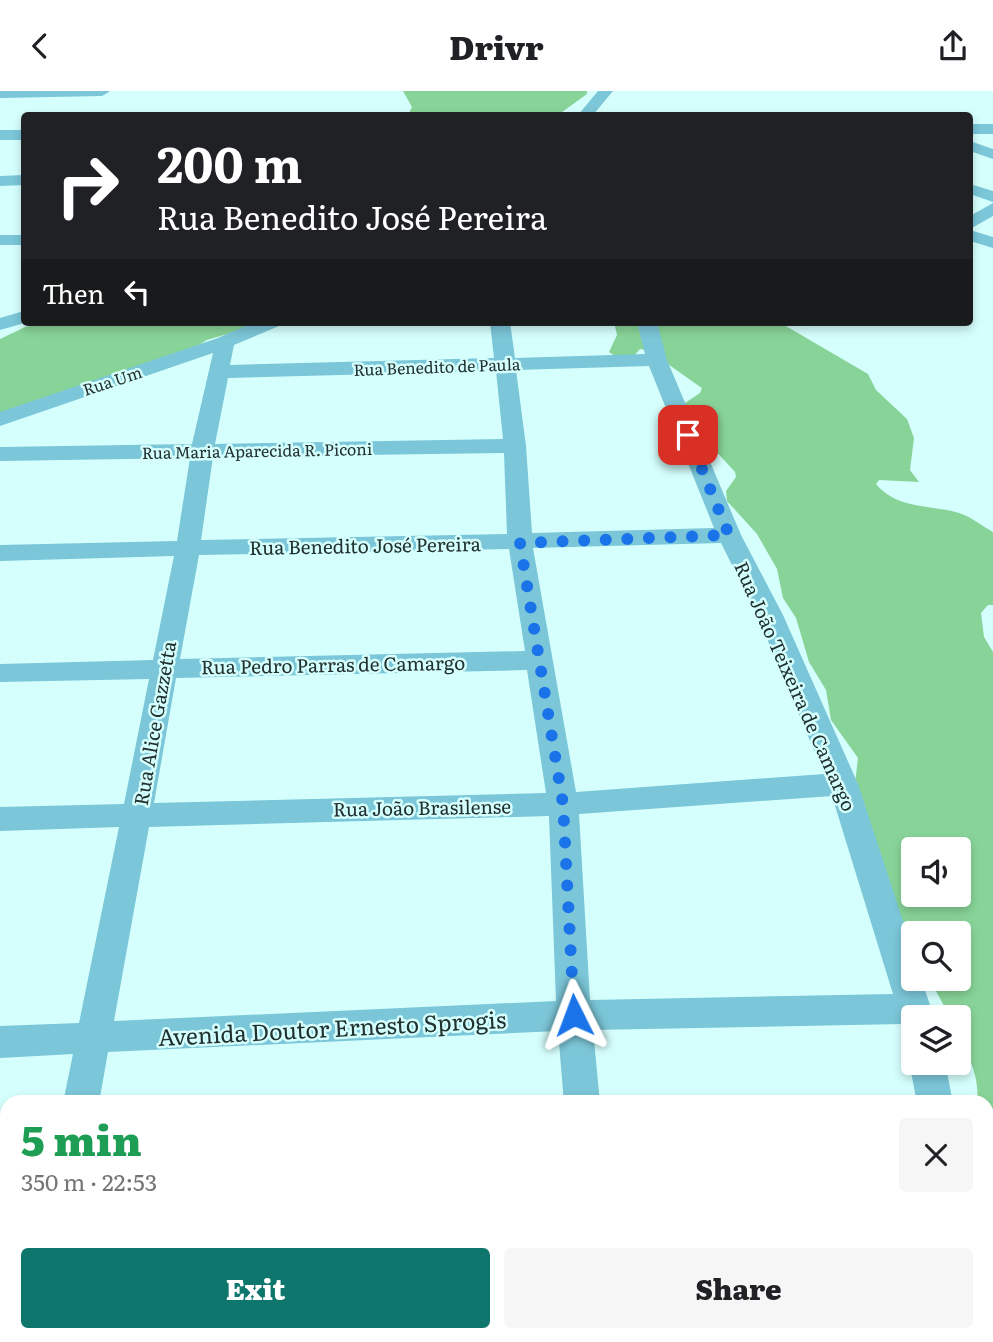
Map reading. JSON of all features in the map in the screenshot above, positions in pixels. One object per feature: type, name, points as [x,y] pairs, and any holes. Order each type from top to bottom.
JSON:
[{"type":"street","points":[[588,112],[606,91]]},
{"type":"street","points":[[3,96],[102,92]]},
{"type":"street","points":[[973,129],[993,129]]},
{"type":"street","points":[[0,135],[21,135]]},
{"type":"street","points":[[973,147],[993,154]]},
{"type":"street","points":[[0,181],[21,180]]},
{"type":"street","points":[[973,190],[993,197]]},
{"type":"street","points":[[973,223],[993,208]]},
{"type":"street","points":[[973,236],[993,243]]},
{"type":"street","points":[[0,240],[21,240]]},
{"type":"street","points":[[0,324],[21,318]]},
{"type":"street","name":"Rua Um","points":[[0,419],[225,342],[263,326]]},
{"type":"street","points":[[501,326],[515,446],[520,543],[563,804],[574,1015],[581,1095]]},
{"type":"street","name":"Rua João Teixeira de Camargo","points":[[648,326],[656,360],[729,535],[770,615],[843,783],[913,1005]]},
{"type":"street","name":"Rua Alice Gazzetta","points":[[82,1095],[138,814],[188,547],[202,451],[225,342]]},
{"type":"street","name":"Rua Benedito de Paula","points":[[218,372],[656,360]]},
{"type":"street","name":"Rua Maria Aparecida R. Piconi","points":[[0,454],[515,446]]},
{"type":"street","name":"Rua Benedito José Pereira","points":[[0,553],[188,547],[520,543],[729,535]]},
{"type":"street","name":"Rua Pedro Parras de Camargo","points":[[0,673],[540,660]]},
{"type":"street","name":"Rua João Brasilense","points":[[0,819],[563,804],[843,783]]},
{"type":"street","name":"Avenida Doutor Ernesto Sprogis","points":[[0,1042],[574,1015],[901,1013]]},
{"type":"street","points":[[930,1075],[933,1095]]},
{"type":"green space","points":[[403,91],[587,91],[587,94],[562,112],[410,112],[412,107]]},
{"type":"green space","points":[[254,326],[207,340],[164,366],[0,418],[0,339],[25,327]]},
{"type":"green space","points":[[615,326],[786,326],[868,374],[876,390],[907,419],[914,438],[910,470],[919,482],[879,480],[876,484],[894,498],[914,505],[959,513],[993,532],[993,605],[988,605],[981,613],[984,637],[993,652],[993,1095],[977,1095],[971,1063],[971,1005],[944,1005],[936,991],[971,991],[971,921],[901,921],[901,929],[851,818],[858,758],[831,720],[826,690],[809,662],[796,618],[783,598],[777,569],[757,534],[727,501],[726,491],[736,477],[735,472],[682,414],[685,403],[700,393],[702,388],[645,350],[640,349],[635,355],[616,357],[609,352],[617,335]]},
{"type":"route","points":[[574,1015],[563,804],[520,543],[729,535],[688,435]]}]
